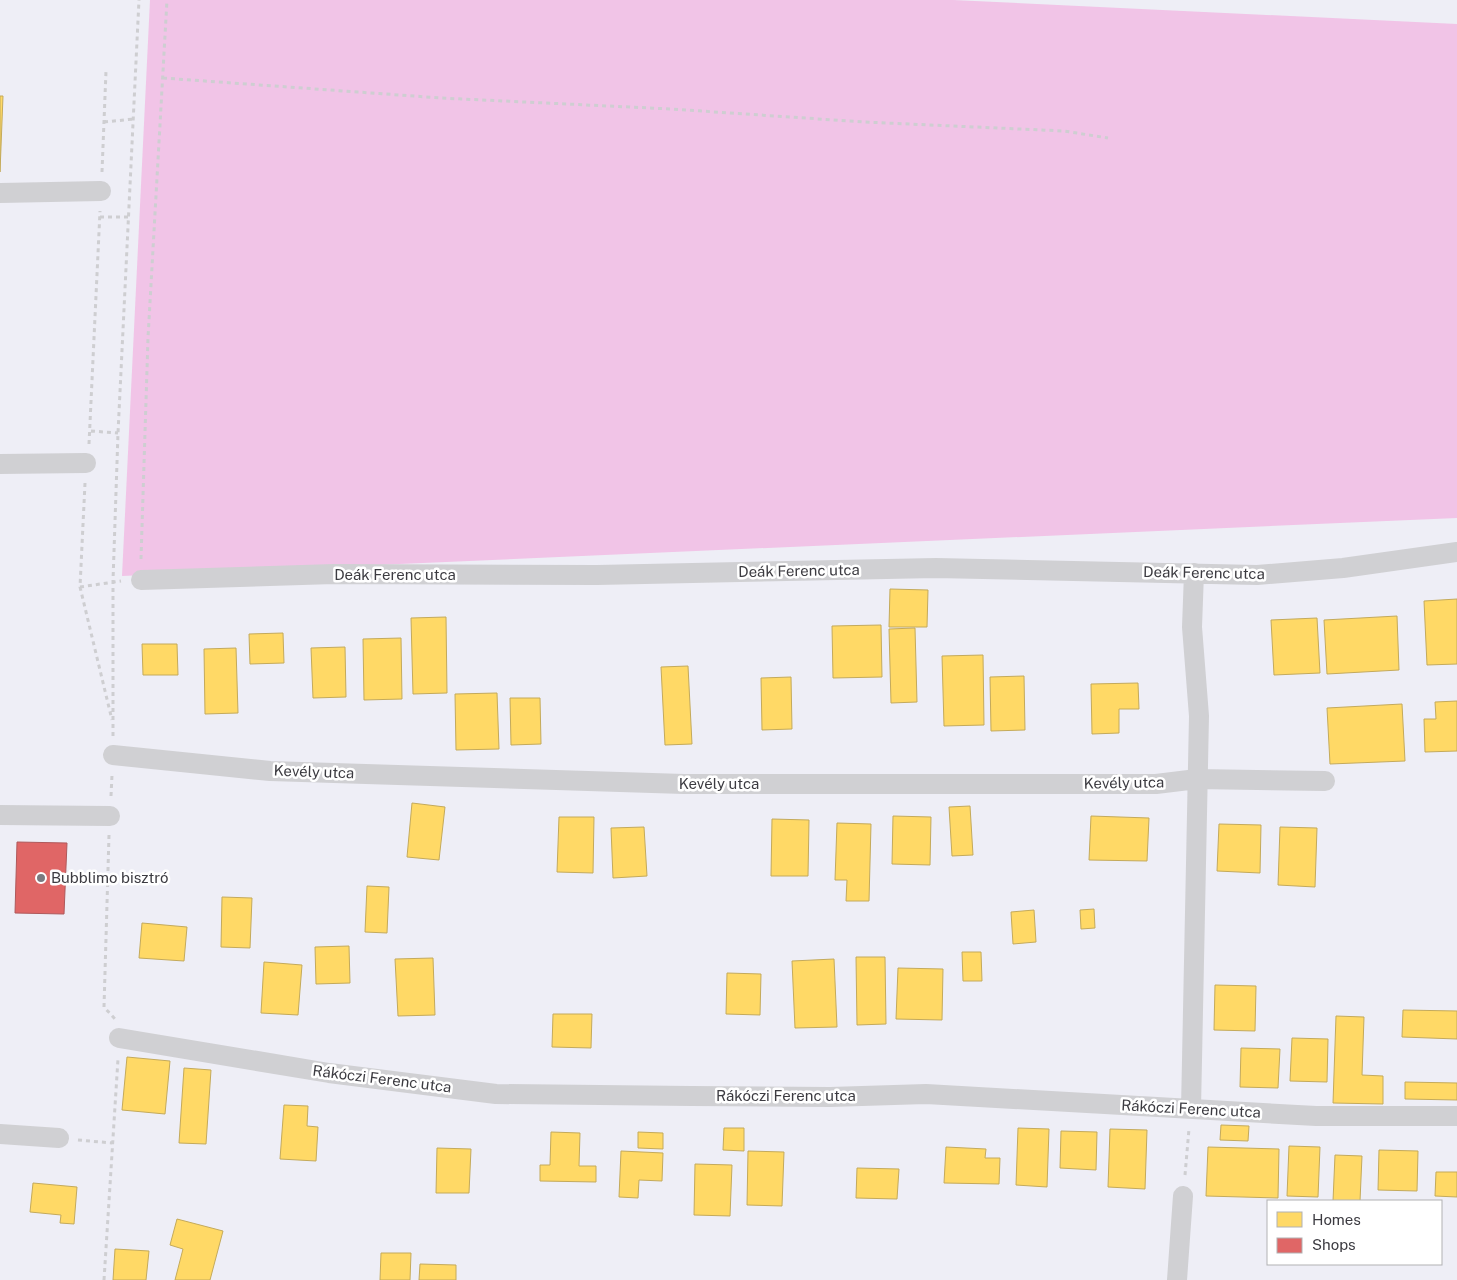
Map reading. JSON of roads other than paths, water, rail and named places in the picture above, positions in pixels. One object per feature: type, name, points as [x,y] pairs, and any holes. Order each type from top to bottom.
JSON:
[{"type":"street","points":[[0,193],[101,192]]},
{"type":"street","points":[[0,464],[86,463]]},
{"type":"street","name":"Deák Ferenc utca","points":[[141,580],[334,574],[597,575],[936,568],[1257,575],[1343,568],[1457,552]]},
{"type":"street","points":[[1191,1109],[1199,716],[1192,627],[1194,573]]},
{"type":"street","name":"Kevély utca","points":[[113,755],[270,771],[684,784],[1156,784],[1197,780],[1325,781]]},
{"type":"street","points":[[0,815],[110,816]]},
{"type":"street","name":"Rákóczi Ferenc utca","points":[[119,1038],[329,1073],[496,1094],[692,1096],[926,1094],[1316,1116],[1457,1116]]},
{"type":"street","points":[[0,1134],[59,1138]]},
{"type":"street","points":[[1177,1280],[1183,1196]]},
{"type":"place","name":"Bubblimo bisztró","points":[[41,878]]}]
